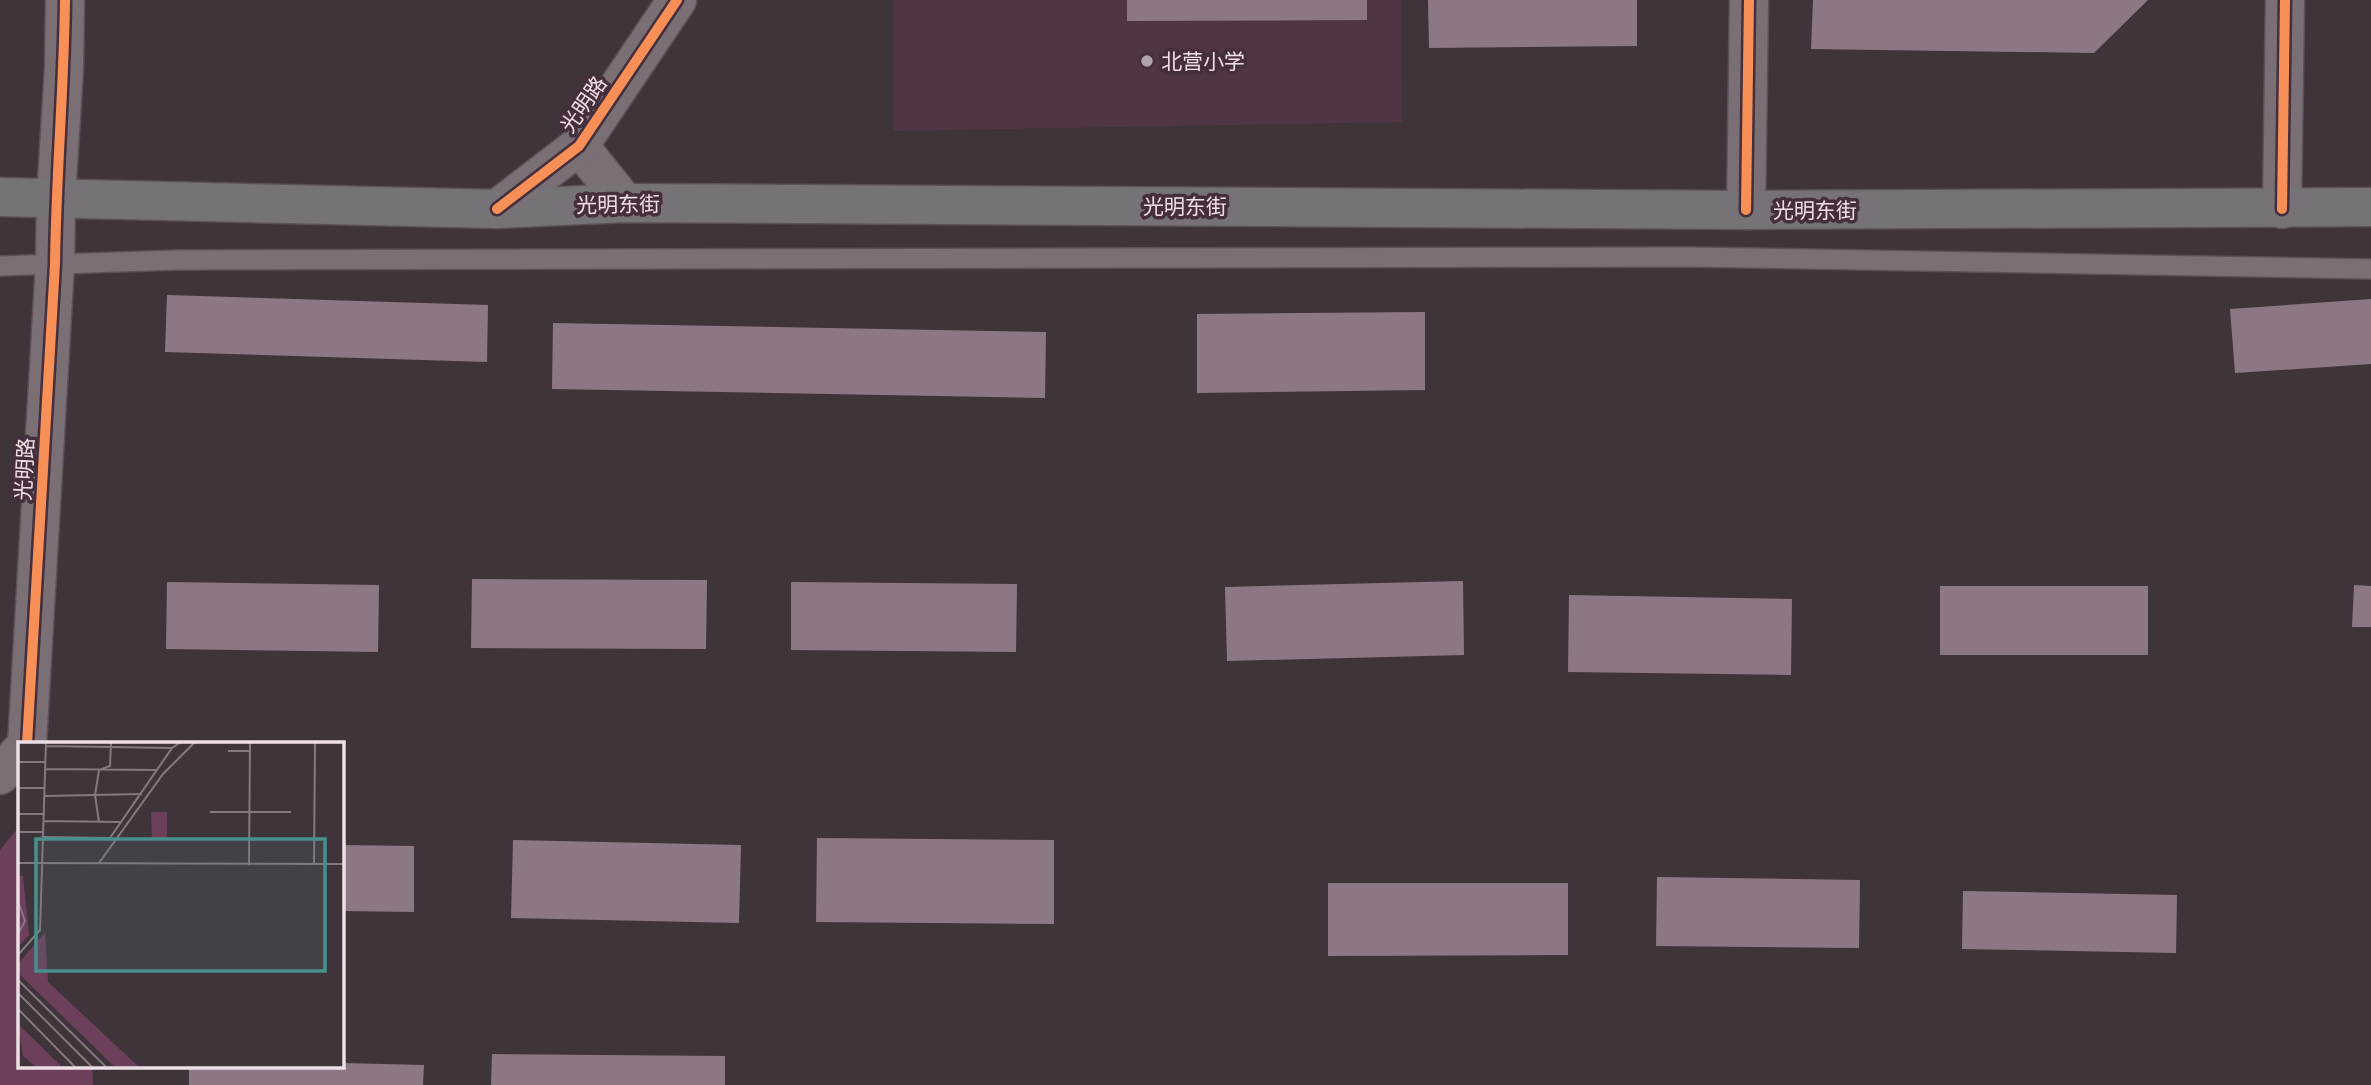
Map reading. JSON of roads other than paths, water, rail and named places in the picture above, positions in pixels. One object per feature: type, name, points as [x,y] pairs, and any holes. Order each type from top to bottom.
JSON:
[{"type":"main road","name":"光明东街","points":[[0,197],[497,209],[625,203],[1746,210],[2371,207]]},
{"type":"street","name":"光明路","points":[[27,742],[55,264],[65,0]]},
{"type":"street","name":"光明路","points":[[497,209],[579,146],[677,0]]},
{"type":"street","points":[[1746,210],[1749,0]]},
{"type":"street","points":[[2282,209],[2285,0]]},
{"type":"street","points":[[579,146],[625,203]]},
{"type":"street","points":[[0,775],[18,754]]},
{"type":"lane","points":[[0,266],[177,260],[1691,257],[2371,269]]},
{"type":"place","name":"北营小学","points":[[1147,61]]}]
